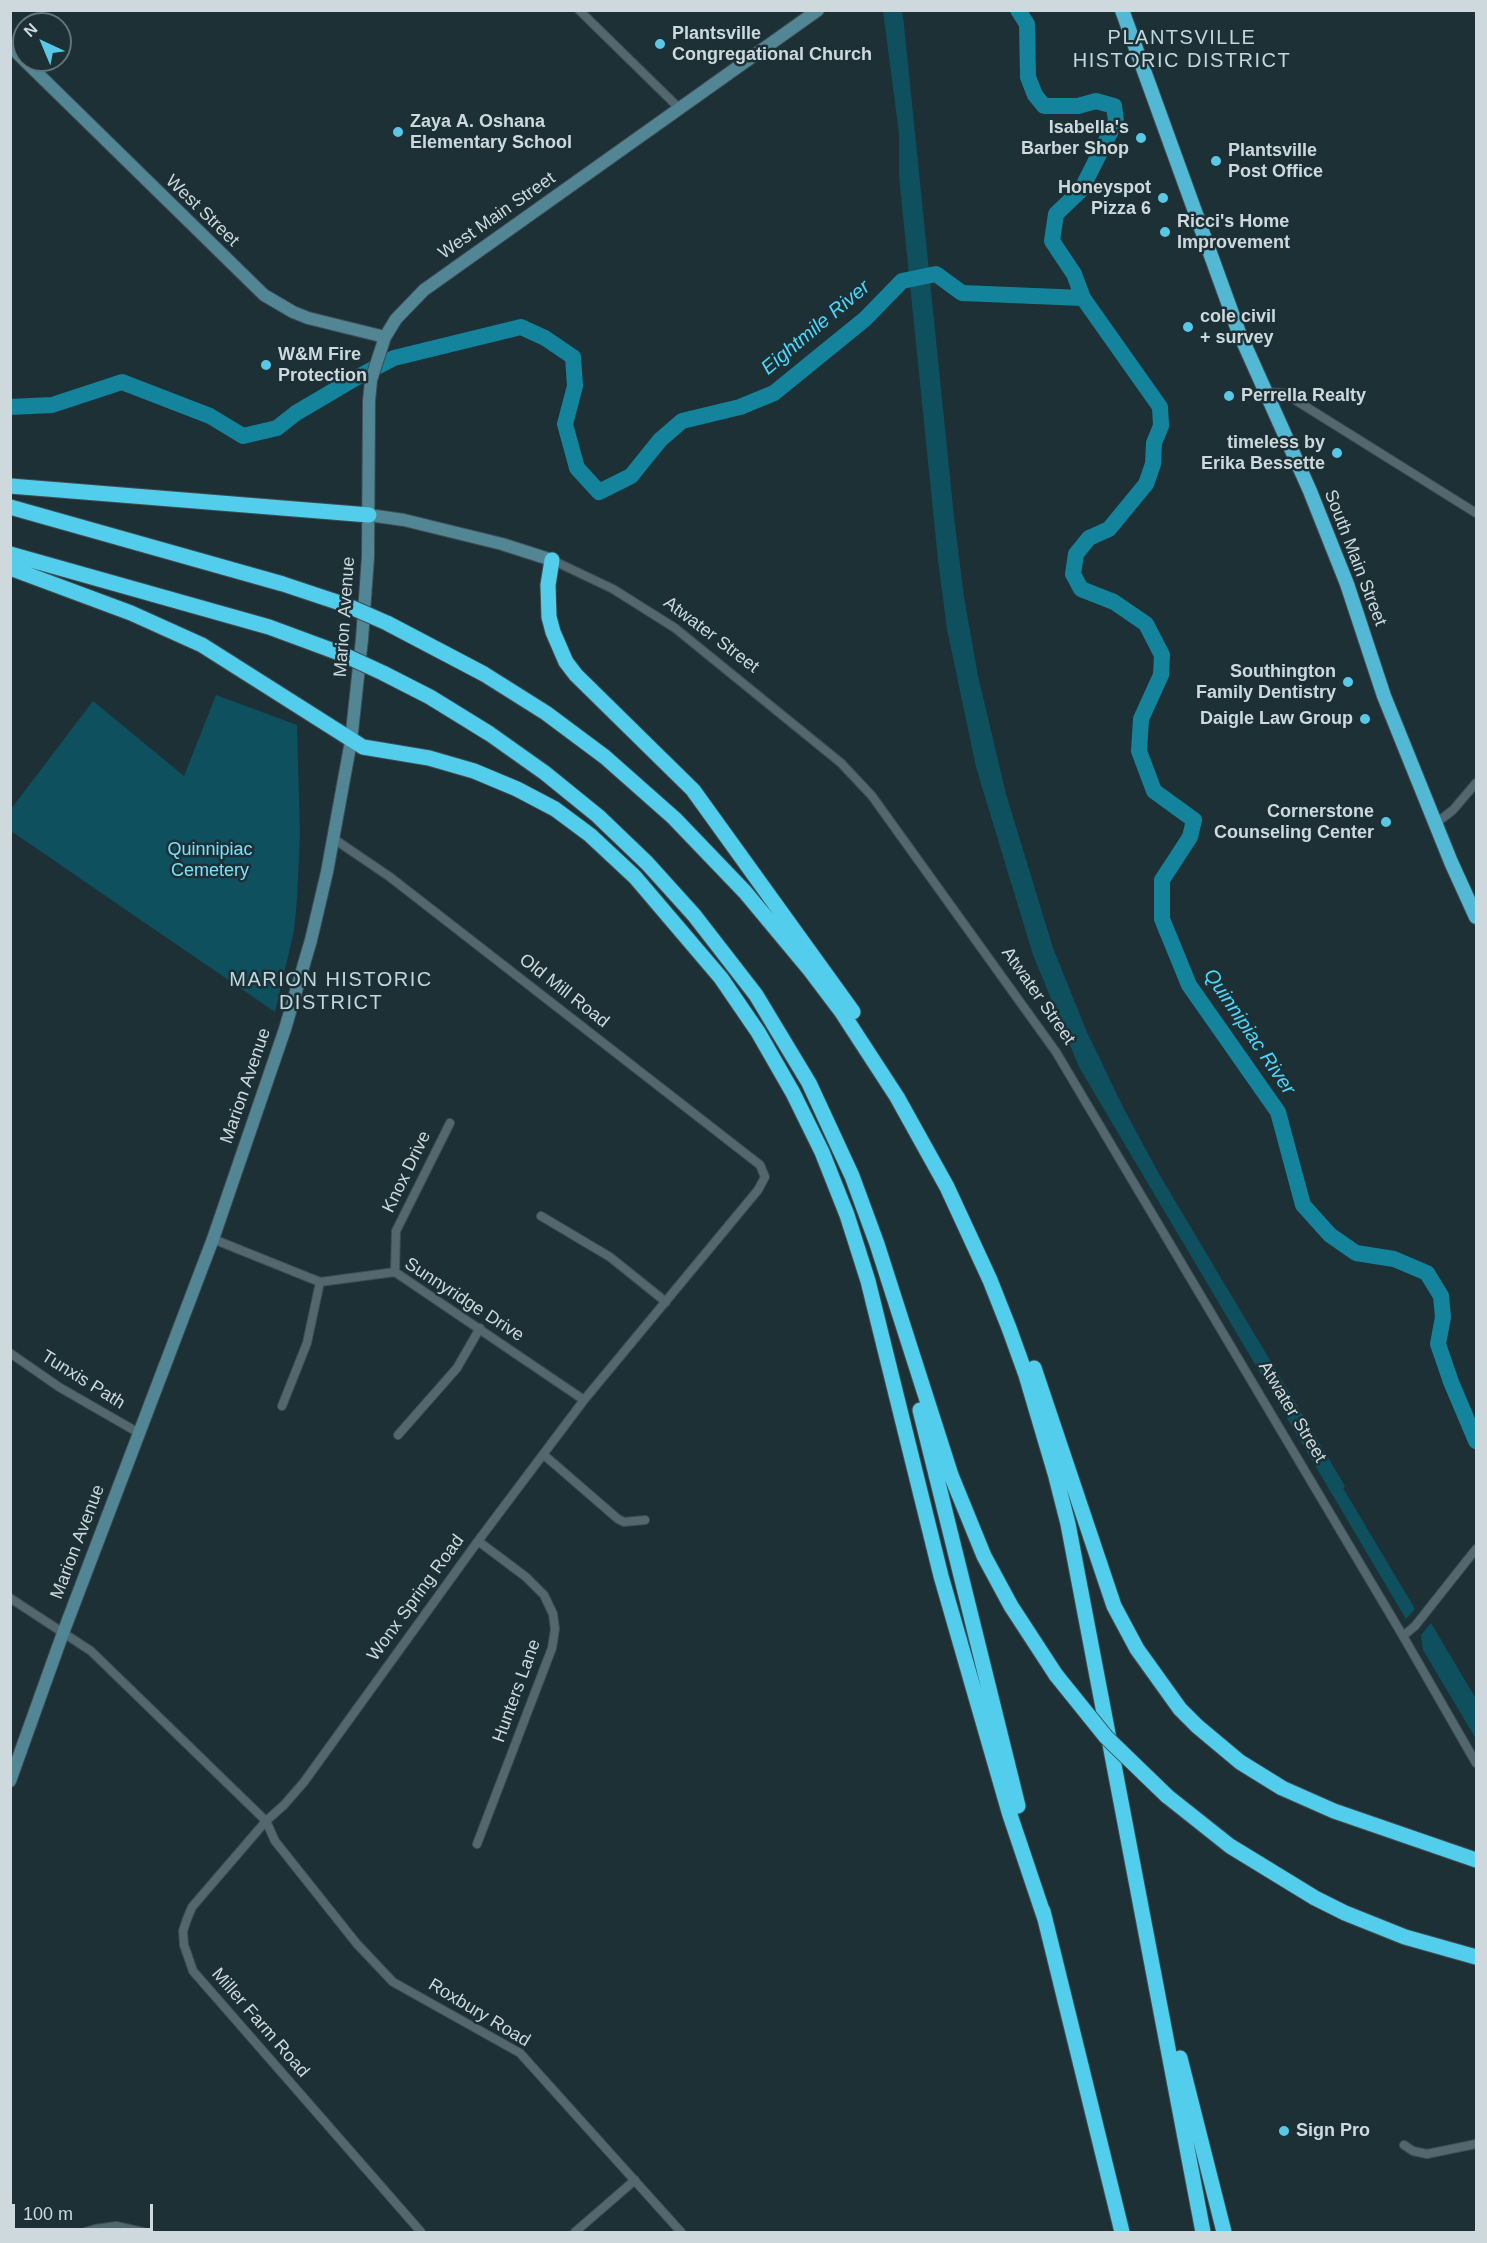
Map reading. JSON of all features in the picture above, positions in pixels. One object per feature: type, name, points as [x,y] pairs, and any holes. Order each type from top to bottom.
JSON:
[{"type":"highway","name":"South Main Street","points":[[1126,12],[1238,330],[1310,491],[1347,584],[1384,696],[1435,824],[1476,917]]},
{"type":"highway","points":[[10,486],[369,515]]},
{"type":"highway","points":[[10,507],[283,584],[346,605],[452,656],[516,693],[574,733],[638,784],[710,854],[778,930],[841,1011],[897,1097]]},
{"type":"highway","points":[[10,554],[260,624],[342,654],[383,673],[490,734],[572,794],[647,863],[708,932],[762,1004],[809,1083],[852,1176],[887,1276],[941,1448],[973,1529],[1011,1606],[1056,1675],[1107,1737],[1167,1796],[1230,1846],[1315,1898],[1345,1913],[1404,1937],[1476,1957]]},
{"type":"highway","points":[[552,560],[548,585],[549,617],[566,662],[576,675],[671,766],[700,799],[855,1015],[947,1187],[990,1280],[1034,1366],[1114,1606],[1143,1659],[1180,1709],[1197,1726],[1240,1762],[1282,1788],[1334,1811],[1476,1860]]},
{"type":"highway","points":[[10,568],[131,613],[194,641],[351,741],[371,749],[429,758],[474,771],[526,794],[574,822],[610,852],[700,952],[739,1004],[808,1121],[859,1251],[941,1576],[1006,1803],[1045,1919]]},
{"type":"highway","points":[[887,1276],[1122,2232]]},
{"type":"highway","points":[[990,1280],[1026,1375],[1058,1483],[1070,1534],[1203,2232]]},
{"type":"highway","points":[[1136,1880],[1224,2232]]},
{"type":"main road","name":"West Main Street","points":[[385,337],[396,320],[424,290],[818,10]]},
{"type":"main road","name":"West Street","points":[[36,72],[264,296],[293,312],[385,337]]},
{"type":"main road","name":"Marion Avenue","points":[[10,1781],[63,1633],[213,1239],[303,970],[334,839],[351,741],[366,596],[369,515],[368,420],[372,377],[385,337]]},
{"type":"main road","name":"Atwater Street","points":[[369,515],[426,525],[502,544],[552,560]]},
{"type":"street","points":[[579,10],[680,109]]},
{"type":"street","points":[[1265,392],[1284,393],[1476,513]]},
{"type":"street","name":"Atwater Street","points":[[552,560],[613,589],[675,628],[841,763],[872,796],[1056,1052],[1476,1763]]},
{"type":"street","points":[[1435,824],[1453,810],[1476,783]]},
{"type":"street","name":"Old Mill Road","points":[[334,839],[390,877],[760,1165],[765,1177]]},
{"type":"street","name":"Knox Drive","points":[[395,1272],[396,1231],[450,1123]]},
{"type":"street","name":"Wonx Spring Road","points":[[266,1821],[304,1782],[478,1541],[584,1401],[758,1190],[765,1177]]},
{"type":"street","points":[[541,1216],[610,1257],[666,1302]]},
{"type":"street","name":"Sunnyridge Drive","points":[[213,1239],[320,1282],[395,1272],[584,1401]]},
{"type":"street","points":[[282,1406],[307,1343],[320,1282]]},
{"type":"street","points":[[398,1435],[457,1368],[480,1328]]},
{"type":"street","name":"Tunxis Path","points":[[10,1353],[59,1387],[139,1433]]},
{"type":"street","points":[[544,1455],[618,1519],[624,1522],[645,1520]]},
{"type":"street","name":"Hunters Lane","points":[[477,1844],[552,1648],[555,1629],[553,1614],[544,1595],[526,1577],[478,1541]]},
{"type":"street","points":[[1403,1636],[1415,1626],[1476,1549]]},
{"type":"street","points":[[10,1598],[91,1651],[266,1821]]},
{"type":"street","name":"Roxbury Road","points":[[266,1821],[275,1841],[357,1944],[393,1982],[520,2053],[681,2232]]},
{"type":"street","name":"Miller Farm Road","points":[[266,1821],[192,1907],[183,1931],[187,1957],[193,1971],[421,2232]]},
{"type":"street","points":[[1404,2145],[1413,2151],[1427,2154],[1476,2144]]},
{"type":"street","points":[[575,2232],[635,2180]]},
{"type":"street","points":[[86,2232],[116,2226],[143,2232]]},
{"type":"green space","points":[[883,11],[902,11],[904,25],[954,517],[964,597],[978,676],[1006,794],[1053,948],[1086,1030],[1124,1109],[1159,1174],[1345,1486],[1343,1488],[1415,1609],[1406,1619],[1079,1067],[1033,955],[976,767],[947,629],[899,176],[899,133]]},
{"type":"green space","name":"Quinnipiac Cemetery","points":[[216,695],[297,725],[300,835],[297,899],[294,931],[275,1012],[11,831],[11,809],[93,701],[184,776]]},
{"type":"green space","points":[[1431,1623],[1476,1699],[1476,1739],[1423,1650],[1421,1635]]},
{"type":"waterway","name":"Quinnipiac River","points":[[1018,10],[1027,24],[1028,77],[1035,95],[1044,106],[1078,106],[1096,101],[1114,106],[1116,121],[1081,190],[1056,214],[1052,241],[1074,274],[1083,298],[1160,407],[1161,426],[1154,443],[1153,464],[1146,484],[1109,529],[1089,538],[1076,554],[1073,574],[1081,589],[1114,602],[1146,624],[1162,655],[1161,675],[1141,719],[1139,751],[1154,791],[1194,820],[1190,837],[1162,880],[1162,919],[1189,985],[1278,1112],[1303,1205],[1330,1235],[1356,1253],[1394,1259],[1427,1273],[1441,1296],[1443,1317],[1438,1344],[1476,1441]]},
{"type":"waterway","name":"Eightmile River","points":[[10,407],[52,405],[122,382],[210,416],[243,436],[277,428],[296,413],[394,358],[521,327],[545,338],[573,357],[575,386],[565,424],[577,468],[599,492],[631,476],[660,440],[682,421],[740,407],[774,393],[865,319],[902,281],[936,274],[962,293],[1083,298]]},
{"type":"place","name":"Plantsville Congregational Church","points":[[660,44]]},
{"type":"place","name":"Zaya A. Oshana Elementary School","points":[[398,132]]},
{"type":"place","name":"Isabella's Barber Shop","points":[[1141,138]]},
{"type":"place","name":"Plantsville Post Office","points":[[1216,161]]},
{"type":"place","name":"Honeyspot Pizza 6","points":[[1163,198]]},
{"type":"place","name":"Ricci's Home Improvement","points":[[1165,232]]},
{"type":"place","name":"cole civil + survey","points":[[1188,327]]},
{"type":"place","name":"W&M Fire Protection","points":[[266,365]]},
{"type":"place","name":"Perrella Realty","points":[[1229,396]]},
{"type":"place","name":"timeless by Erika Bessette","points":[[1337,453]]},
{"type":"place","name":"Southington Family Dentistry","points":[[1348,682]]},
{"type":"place","name":"Daigle Law Group","points":[[1365,719]]},
{"type":"place","name":"Cornerstone Counseling Center","points":[[1386,822]]},
{"type":"place","name":"Sign Pro","points":[[1284,2131]]},
{"type":"district","name":"PLANTSVILLE HISTORIC DISTRICT","points":[[1182,50]]},
{"type":"district","name":"MARION HISTORIC DISTRICT","points":[[331,992]]}]
